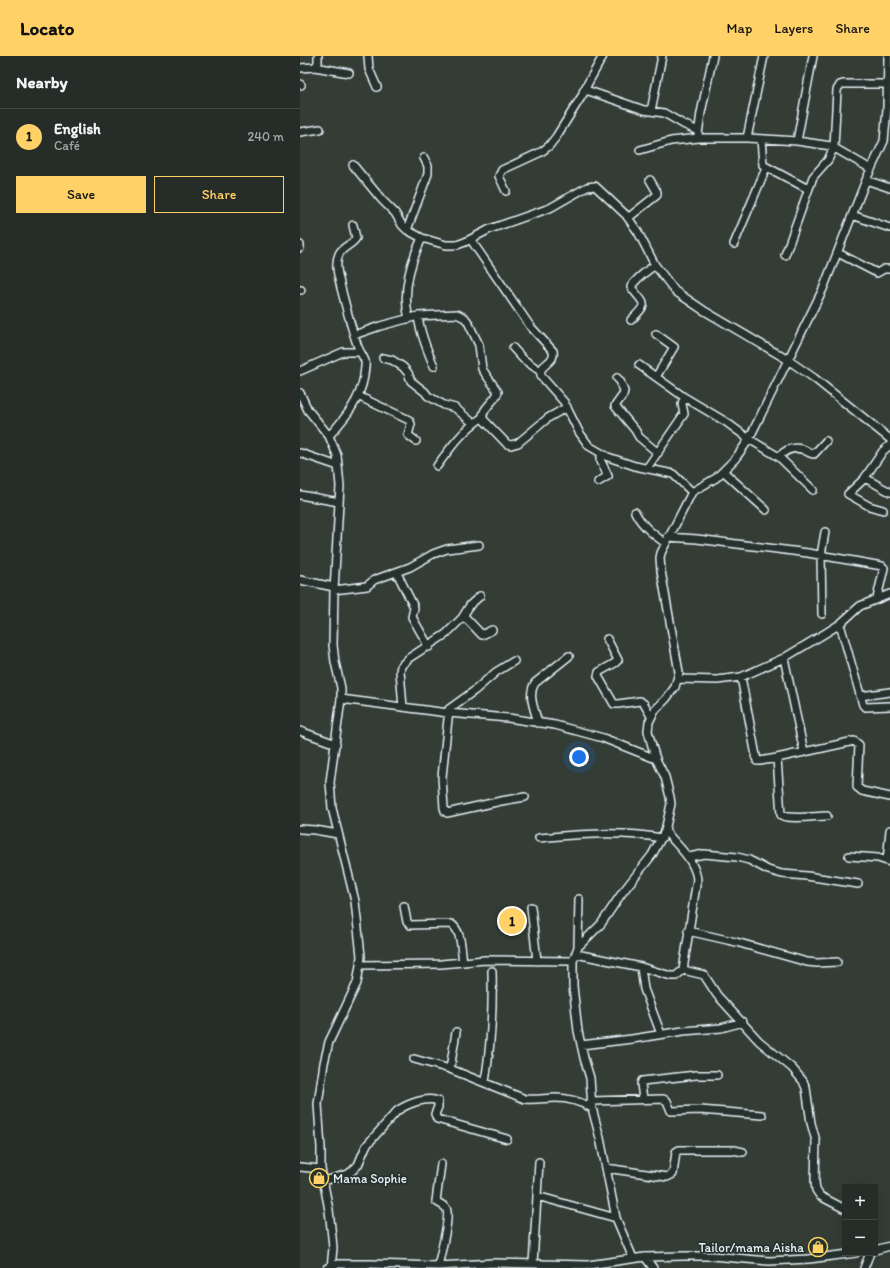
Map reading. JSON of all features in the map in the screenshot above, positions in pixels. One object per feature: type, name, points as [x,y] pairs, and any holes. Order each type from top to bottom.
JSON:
[{"type":"street","points":[[315,67],[318,63],[318,56]]},
{"type":"street","points":[[368,56],[369,70],[377,87]]},
{"type":"street","points":[[506,191],[499,176],[502,170],[541,152],[549,146],[568,118],[603,56]]},
{"type":"street","points":[[651,111],[662,56]]},
{"type":"street","points":[[698,135],[713,56]]},
{"type":"street","points":[[747,138],[764,56]]},
{"type":"street","points":[[797,141],[813,56]]},
{"type":"street","points":[[576,954],[601,924],[622,893],[652,855],[663,835],[670,809],[670,797],[665,777],[656,759],[648,731],[651,716],[672,692],[678,679],[679,672],[660,558],[667,540],[692,492],[716,478],[738,456],[749,440],[823,289],[885,136],[889,84],[888,56]]},
{"type":"street","points":[[300,68],[315,67],[349,73]]},
{"type":"street","points":[[785,255],[813,176],[828,160],[834,147],[837,90],[840,85],[889,84]]},
{"type":"street","points":[[583,92],[589,91],[644,110],[664,113],[698,135]]},
{"type":"street","points":[[300,132],[320,129]]},
{"type":"street","points":[[640,150],[698,135],[797,141],[825,144],[834,147],[871,169]]},
{"type":"street","points":[[762,139],[762,163],[766,168],[808,189]]},
{"type":"street","points":[[407,230],[428,174],[428,166],[424,158]]},
{"type":"street","points":[[353,165],[382,200],[395,213],[402,225],[407,230],[422,238],[446,245],[457,245],[471,240],[490,229],[550,208],[591,186],[598,189],[628,218],[638,232],[655,265],[675,291],[703,310],[788,360],[814,378],[890,439]]},
{"type":"street","points":[[734,244],[766,168]]},
{"type":"street","points":[[628,218],[657,195],[657,192],[650,180]]},
{"type":"street","points":[[866,180],[890,188]]},
{"type":"street","points":[[852,215],[890,228]]},
{"type":"street","points":[[329,436],[352,408],[363,381],[365,366],[346,307],[337,264],[341,250],[356,238],[353,225]]},
{"type":"street","points":[[409,319],[406,307],[410,266],[422,238]]},
{"type":"street","points":[[471,240],[530,326],[553,351],[553,359],[540,371]]},
{"type":"street","points":[[838,254],[877,273],[884,269],[890,269]]},
{"type":"street","points":[[631,320],[641,311],[643,304],[642,300],[631,288],[632,285],[638,278],[655,265]]},
{"type":"street","points":[[354,335],[380,326],[418,316],[457,314],[462,316],[468,322],[479,345],[482,369],[498,392],[484,412],[483,417],[473,423],[451,448],[438,466]]},
{"type":"street","points":[[418,316],[419,325],[434,366]]},
{"type":"street","points":[[656,334],[674,347],[656,377]]},
{"type":"street","points":[[513,348],[523,359],[540,371],[542,377],[564,402],[579,432],[589,446],[602,454],[635,466],[673,474],[692,492]]},
{"type":"street","points":[[300,371],[343,352],[360,352]]},
{"type":"street","points":[[383,358],[392,360],[402,367],[408,373],[411,381],[428,396],[444,405],[455,408],[473,423]]},
{"type":"street","points":[[640,365],[684,397],[726,422],[749,440],[779,457],[813,490]]},
{"type":"street","points":[[617,378],[620,381],[624,391],[623,395],[615,406],[639,437],[658,453]]},
{"type":"street","points":[[300,393],[308,410],[329,436],[337,455],[340,486],[334,588],[333,645],[341,688],[341,699],[330,782],[332,808],[355,901],[360,949],[360,965],[356,982],[333,1033],[324,1063],[318,1104],[321,1169],[333,1248],[330,1268]]},
{"type":"street","points":[[358,396],[409,420],[411,424],[408,435],[416,441]]},
{"type":"street","points":[[648,468],[684,414],[682,404],[684,397]]},
{"type":"street","points":[[483,417],[488,426],[507,444],[515,445],[548,418],[567,407]]},
{"type":"street","points":[[779,457],[786,451],[795,448],[814,454],[826,441]]},
{"type":"street","points":[[884,510],[869,506],[848,494],[865,478],[883,451],[890,445]]},
{"type":"street","points":[[300,453],[338,466]]},
{"type":"street","points":[[598,482],[608,476],[600,459],[602,454]]},
{"type":"street","points":[[723,471],[766,510]]},
{"type":"street","points":[[865,478],[890,492]]},
{"type":"street","points":[[300,495],[339,502]]},
{"type":"street","points":[[634,512],[645,527],[667,540],[696,539],[821,555],[883,567],[877,598]]},
{"type":"street","points":[[822,614],[821,555],[825,532]]},
{"type":"street","points":[[300,580],[334,588],[367,586],[374,580],[397,572],[433,554],[448,549],[479,545]]},
{"type":"street","points":[[397,572],[413,605],[414,608],[412,617],[429,646]]},
{"type":"street","points":[[678,679],[717,680],[741,677],[784,658],[813,642],[840,624],[860,606],[890,594]]},
{"type":"street","points":[[403,707],[400,668],[409,658],[446,634],[464,616],[470,605],[480,596]]},
{"type":"street","points":[[464,616],[481,635],[484,635],[492,630]]},
{"type":"street","points":[[840,624],[863,705],[866,707],[890,706]]},
{"type":"street","points":[[607,639],[618,660],[615,664],[599,672],[598,676],[603,686],[614,704],[640,701],[644,704],[651,716]]},
{"type":"street","points":[[538,723],[531,694],[532,687],[569,656]]},
{"type":"street","points":[[784,658],[804,752]]},
{"type":"street","points":[[514,661],[496,672],[449,708],[442,777],[445,811],[447,812],[525,797]]},
{"type":"street","points":[[741,677],[757,760],[760,761],[777,758],[854,741],[859,745],[857,787],[862,792],[890,797]]},
{"type":"street","points":[[860,696],[890,692]]},
{"type":"street","points":[[341,699],[448,713],[508,718],[555,725],[603,738],[656,759]]},
{"type":"street","points":[[300,731],[336,744]]},
{"type":"street","points":[[777,758],[781,815],[783,817],[827,816]]},
{"type":"street","points":[[300,829],[338,834]]},
{"type":"street","points":[[360,965],[441,964],[485,960],[537,961],[576,954],[640,967],[671,976],[676,976],[683,970],[697,879],[694,867],[689,858],[663,835],[575,834],[539,838]]},
{"type":"street","points":[[849,856],[878,858],[888,861],[890,834]]},
{"type":"street","points":[[689,858],[704,854],[737,857],[749,860],[768,870],[782,874],[858,884]]},
{"type":"street","points":[[579,899],[573,986],[581,1045],[590,1078],[592,1105],[616,1218],[633,1258]]},
{"type":"street","points":[[404,906],[407,922],[410,925],[453,925],[458,930],[463,962]]},
{"type":"street","points":[[531,908],[537,961]]},
{"type":"street","points":[[688,931],[736,942],[807,962],[837,962]]},
{"type":"street","points":[[640,967],[644,989],[661,1034]]},
{"type":"street","points":[[683,970],[704,975],[717,995],[759,1041],[792,1068],[803,1081],[806,1088],[811,1123],[816,1141],[816,1190],[820,1196],[842,1207]]},
{"type":"street","points":[[485,1082],[491,1035],[493,999],[492,971]]},
{"type":"street","points":[[581,1045],[683,1031],[722,1028],[743,1022]]},
{"type":"street","points":[[450,1069],[456,1032]]},
{"type":"street","points":[[414,1059],[450,1069],[485,1082],[514,1096],[525,1099],[534,1100],[556,1098],[592,1105],[643,1099],[666,1099],[671,1111],[700,1110],[762,1115]]},
{"type":"street","points":[[643,1099],[642,1081],[696,1075],[717,1075]]},
{"type":"street","points":[[324,1181],[348,1174],[352,1171],[358,1165],[366,1146],[398,1110],[425,1099],[438,1101],[435,1117],[437,1119],[507,1139]]},
{"type":"street","points":[[606,1168],[667,1176],[673,1174],[676,1152],[679,1150],[734,1150],[743,1152]]},
{"type":"street","points":[[533,1264],[540,1162]]},
{"type":"street","points":[[438,1266],[446,1232],[448,1212],[446,1207],[436,1201],[441,1164]]},
{"type":"street","points":[[300,1166],[321,1169]]},
{"type":"street","points":[[538,1196],[616,1218]]},
{"type":"street","points":[[878,1249],[890,1246]]},
{"type":"street","points":[[330,1268],[338,1264],[429,1267],[494,1263],[588,1265],[633,1258],[683,1256],[712,1256],[769,1261],[809,1259],[842,1255]]},
{"type":"street","points":[[864,1268],[869,1256]]},
{"type":"street","points":[[645,1257],[653,1268]]},
{"type":"place","name":"English","points":[[512,921]]},
{"type":"place","name":"Mama Sophie","points":[[319,1178]]},
{"type":"place","name":"Tailor/mama Aisha","points":[[818,1247]]}]
